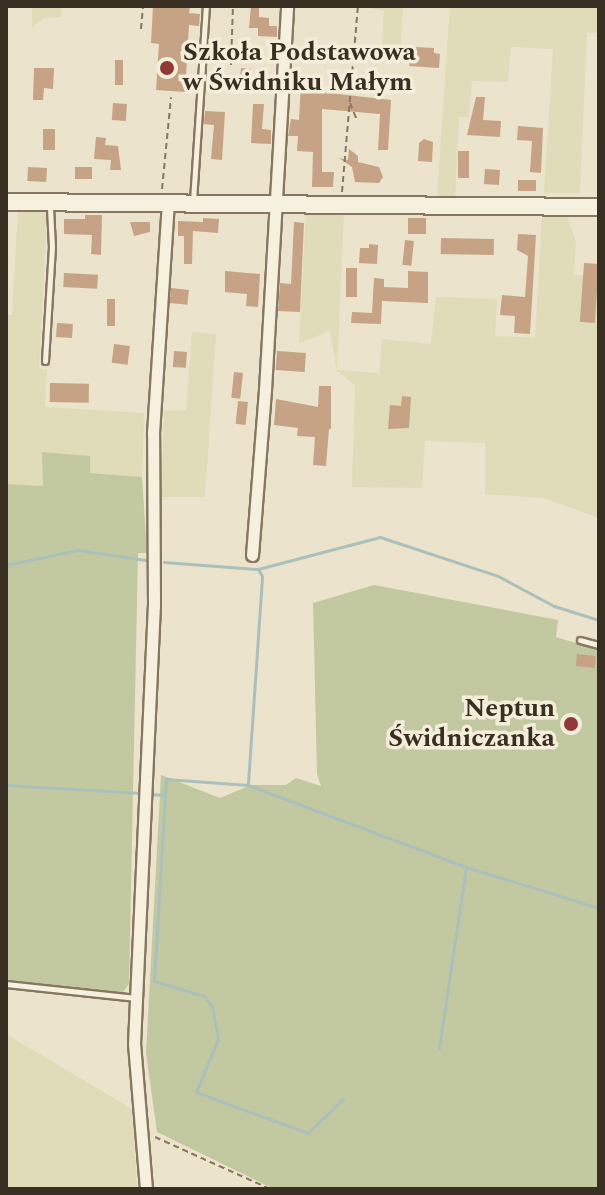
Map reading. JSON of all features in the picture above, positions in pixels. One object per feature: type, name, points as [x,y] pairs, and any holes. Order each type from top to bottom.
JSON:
[{"type":"street","points":[[252,555],[265,390],[287,6]]},
{"type":"street","points":[[6,202],[599,207]]},
{"type":"street","points":[[146,1189],[134,1044],[155,569],[153,433],[168,203]]},
{"type":"lane","points":[[192,203],[206,6]]},
{"type":"lane","points":[[45,361],[52,247],[49,202]]},
{"type":"lane","points":[[580,640],[599,645]]},
{"type":"lane","points":[[6,984],[136,998]]},
{"type":"path","points":[[141,29],[143,6]]},
{"type":"path","points":[[231,65],[233,6]]},
{"type":"path","points":[[342,192],[358,6]]},
{"type":"path","points":[[150,192],[164,189],[171,97]]},
{"type":"path","points":[[349,102],[357,120]]},
{"type":"path","points":[[141,1134],[146,1133],[270,1189]]},
{"type":"shaded area","points":[[32,6],[62,6],[61,17],[45,18],[32,27]]},
{"type":"shaded area","points":[[361,6],[403,6],[400,59],[381,58],[384,11]]},
{"type":"shaded area","points":[[450,6],[599,6],[599,33],[587,33],[580,193],[544,193],[553,49],[511,47],[508,82],[472,81],[469,117],[459,117],[455,197],[437,196]]},
{"type":"shaded area","points":[[18,211],[46,211],[47,218],[39,369],[47,370],[45,407],[144,413],[142,477],[90,473],[43,452],[43,486],[6,484],[6,315],[12,315]]},
{"type":"shaded area","points":[[306,214],[344,214],[337,370],[379,373],[382,339],[431,344],[436,297],[497,299],[495,336],[535,338],[542,215],[567,216],[576,242],[574,275],[599,277],[599,518],[544,498],[485,494],[485,443],[425,441],[422,488],[352,487],[355,385],[337,371],[330,331],[299,343]]},
{"type":"shaded area","points":[[192,332],[216,334],[205,497],[161,497],[164,411],[186,410]]},
{"type":"shaded area","points":[[6,1034],[132,1109],[137,1189],[6,1189]]},
{"type":"green space","points":[[42,452],[90,456],[90,473],[142,477],[147,553],[138,553],[129,984],[122,993],[6,980],[6,484],[43,486]]},
{"type":"green space","points":[[374,585],[558,620],[556,637],[599,650],[599,1189],[274,1189],[157,1132],[146,1053],[161,775],[220,798],[251,785],[286,785],[296,778],[321,786],[317,774],[313,603]]},
{"type":"building","points":[[153,6],[190,6],[189,13],[200,14],[199,26],[189,25],[185,92],[156,90],[159,44],[151,43]]},
{"type":"building","points":[[251,6],[259,6],[259,17],[269,18],[269,26],[277,26],[277,37],[258,36],[258,28],[249,28]]},
{"type":"building","points":[[414,47],[434,48],[434,53],[440,54],[439,68],[409,66]]},
{"type":"building","points":[[115,60],[123,60],[123,85],[115,85]]},
{"type":"building","points":[[34,68],[54,68],[53,89],[44,88],[43,100],[33,100]]},
{"type":"building","points":[[241,68],[251,69],[250,93],[234,92],[235,78],[240,78]]},
{"type":"building","points":[[301,83],[313,84],[312,91],[391,100],[388,150],[378,150],[380,114],[322,109],[322,172],[334,172],[333,187],[312,187],[313,152],[297,151],[298,136],[288,136],[291,119],[299,120]]},
{"type":"building","points":[[476,97],[485,97],[483,120],[501,121],[500,137],[467,135]]},
{"type":"building","points":[[113,103],[127,104],[126,121],[112,120]]},
{"type":"building","points":[[253,104],[264,104],[262,129],[271,130],[271,144],[251,143]]},
{"type":"building","points":[[205,111],[225,112],[222,160],[211,159],[214,125],[204,124]]},
{"type":"building","points":[[518,126],[543,128],[541,173],[530,172],[532,141],[517,140]]},
{"type":"building","points":[[43,129],[55,129],[55,150],[43,150]]},
{"type":"building","points":[[96,137],[106,138],[105,145],[118,146],[121,170],[110,170],[111,160],[94,159]]},
{"type":"building","points":[[424,139],[433,142],[432,162],[418,161],[419,143]]},
{"type":"building","points":[[349,149],[358,156],[358,162],[379,167],[383,177],[379,183],[355,182],[352,167],[339,158],[348,160]]},
{"type":"building","points":[[458,151],[469,151],[469,178],[458,178]]},
{"type":"building","points":[[28,167],[47,168],[46,182],[27,181]]},
{"type":"building","points":[[75,167],[92,167],[92,179],[75,179]]},
{"type":"building","points":[[485,169],[500,170],[499,185],[484,184]]},
{"type":"building","points":[[518,180],[536,180],[536,191],[518,191]]},
{"type":"building","points":[[85,215],[102,215],[101,255],[91,254],[92,235],[64,234],[64,219],[85,219]]},
{"type":"building","points":[[203,218],[219,219],[218,233],[193,231],[192,264],[184,264],[184,236],[178,236],[178,221],[203,222]]},
{"type":"building","points":[[408,218],[426,218],[426,234],[408,234]]},
{"type":"building","points":[[130,222],[150,222],[150,232],[134,236]]},
{"type":"building","points":[[294,222],[304,223],[300,312],[278,311],[280,283],[291,284]]},
{"type":"building","points":[[518,234],[536,235],[530,334],[514,333],[515,316],[500,315],[502,295],[525,297],[528,256],[517,250]]},
{"type":"building","points":[[441,238],[494,239],[494,255],[441,254]]},
{"type":"building","points":[[405,240],[414,241],[411,266],[402,265]]},
{"type":"building","points":[[369,244],[378,245],[377,264],[359,263],[360,248],[369,248]]},
{"type":"building","points":[[584,263],[599,264],[595,323],[580,322]]},
{"type":"building","points":[[346,268],[357,268],[357,297],[346,297]]},
{"type":"building","points":[[225,271],[260,274],[258,307],[246,306],[247,294],[225,292]]},
{"type":"building","points":[[408,271],[428,272],[428,303],[382,301],[381,324],[351,323],[352,312],[372,313],[374,278],[384,279],[384,287],[408,288]]},
{"type":"building","points":[[64,273],[98,275],[97,289],[63,287]]},
{"type":"building","points":[[171,288],[189,290],[187,305],[169,303]]},
{"type":"building","points":[[107,299],[115,299],[115,326],[107,326]]},
{"type":"building","points":[[57,323],[73,324],[72,338],[56,337]]},
{"type":"building","points":[[114,344],[130,346],[128,365],[112,363]]},
{"type":"building","points":[[174,351],[187,352],[186,368],[173,367]]},
{"type":"building","points":[[277,351],[306,353],[305,372],[276,370]]},
{"type":"building","points":[[234,372],[243,373],[240,399],[231,398]]},
{"type":"building","points":[[50,383],[89,384],[89,403],[50,402]]},
{"type":"building","points":[[319,386],[331,386],[331,429],[326,466],[313,465],[315,437],[297,436],[298,428],[274,425],[276,399],[318,407]]},
{"type":"building","points":[[402,396],[411,397],[409,428],[388,429],[390,405],[401,406]]},
{"type":"building","points":[[238,401],[248,402],[246,425],[236,424]]},
{"type":"building","points":[[577,654],[596,656],[595,668],[576,666]]},
{"type":"waterway","points":[[248,783],[262,576],[258,569],[380,537],[498,576],[554,606],[599,620]]},
{"type":"waterway","points":[[6,565],[78,550],[145,560]]},
{"type":"waterway","points":[[164,562],[258,569]]},
{"type":"waterway","points":[[343,1099],[308,1133],[196,1092],[218,1039],[212,1006],[204,996],[154,981],[166,779],[248,785],[466,867],[599,908]]},
{"type":"waterway","points":[[6,785],[141,793]]},
{"type":"waterway","points":[[149,794],[165,795]]},
{"type":"waterway","points":[[439,1048],[466,867]]},
{"type":"place","name":"Szkoła Podstawowa w Świdniku Małym","points":[[167,68]]},
{"type":"place","name":"Neptun Świdniczanka","points":[[571,724]]}]
